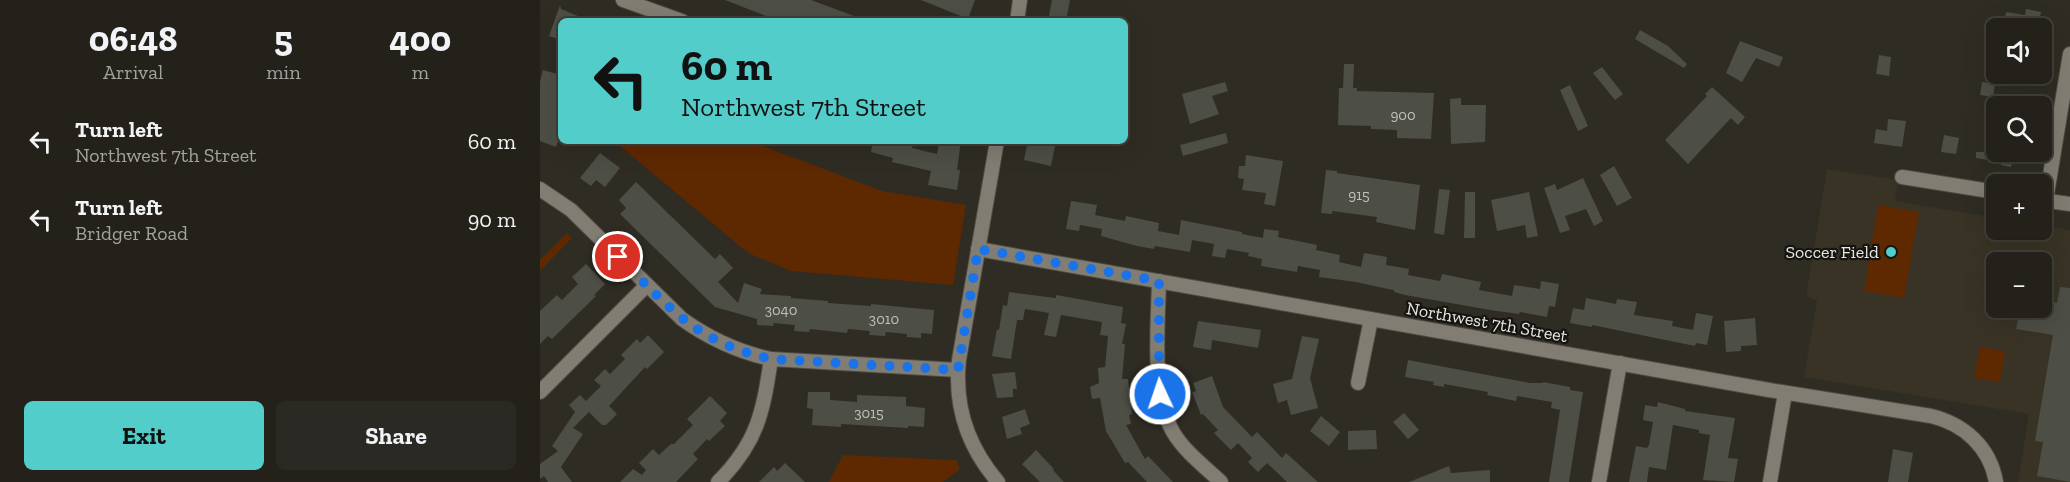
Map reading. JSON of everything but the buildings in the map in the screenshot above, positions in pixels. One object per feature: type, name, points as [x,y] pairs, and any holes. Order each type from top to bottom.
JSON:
[{"type":"street","points":[[624,0],[674,18]]},
{"type":"street","points":[[1017,18],[1020,0]]},
{"type":"street","points":[[2049,174],[2070,54]]},
{"type":"street","points":[[996,144],[958,370],[959,400],[967,433],[981,461],[998,482]]},
{"type":"street","points":[[1902,177],[1986,190]]},
{"type":"street","points":[[540,189],[571,210],[682,319],[702,334],[732,348],[771,359],[958,370]]},
{"type":"street","points":[[2052,201],[2070,204]]},
{"type":"street","name":"Northwest 7th Street","points":[[978,249],[1945,420],[1965,431],[1981,447],[1993,468],[1996,482]]},
{"type":"street","points":[[1159,281],[1159,380],[1164,409],[1174,434],[1221,482]]},
{"type":"street","points":[[540,392],[647,285]]},
{"type":"street","points":[[1358,383],[1371,319]]},
{"type":"street","points":[[718,482],[749,445],[759,423],[771,359]]},
{"type":"street","points":[[1599,482],[1620,363]]},
{"type":"street","points":[[1770,482],[1785,393]]},
{"type":"shaded area","points":[[618,144],[758,144],[882,191],[966,205],[953,285],[791,271],[748,253]]},
{"type":"shaded area","points":[[1827,169],[1898,180],[1895,201],[1986,216],[1986,240],[2052,240],[2052,227],[2070,230],[2070,482],[2018,482],[2029,414],[1804,377],[1817,300],[1806,297]]},
{"type":"shaded area","name":"Soccer Field","points":[[1878,205],[1919,212],[1904,298],[1864,291]]},
{"type":"shaded area","points":[[567,233],[572,238],[540,271],[540,260]]},
{"type":"shaded area","points":[[1980,347],[2005,351],[2000,382],[1974,378]]},
{"type":"shaded area","points":[[843,455],[956,460],[960,469],[943,482],[829,482]]},
{"type":"place","name":"Soccer Field","points":[[1891,252]]},
{"type":"route","points":[[618,257],[682,319],[702,334],[747,354],[771,359],[958,370],[978,249],[1159,281],[1160,394]]}]
